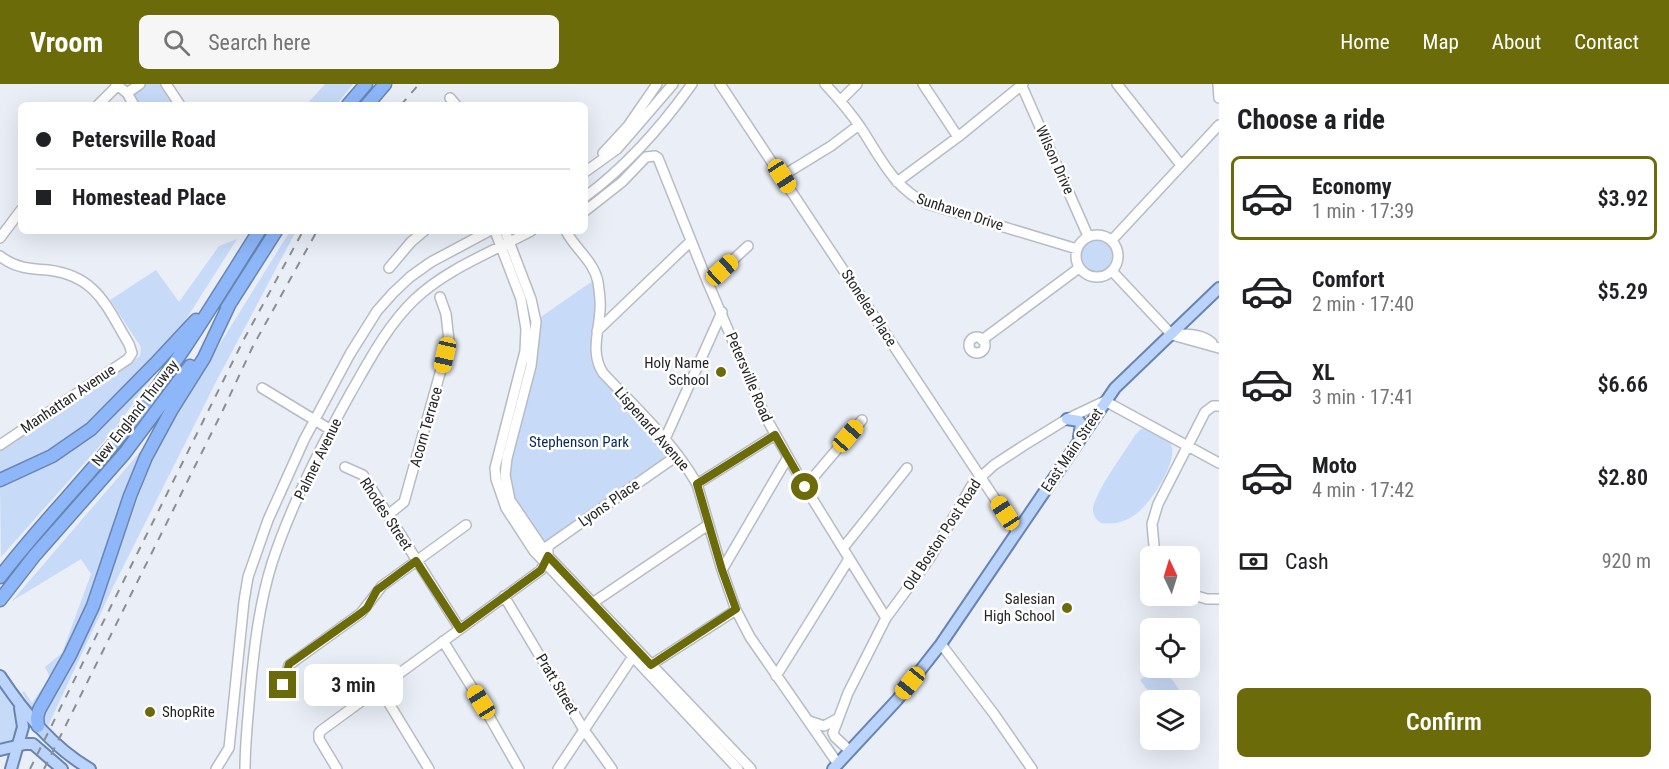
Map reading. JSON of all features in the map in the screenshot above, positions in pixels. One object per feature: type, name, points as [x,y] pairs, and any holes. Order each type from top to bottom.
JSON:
[{"type":"highway","points":[[351,102],[366,84]]},
{"type":"highway","points":[[370,102],[385,84]]},
{"type":"highway","name":"New England Thruway","points":[[0,577],[132,422],[183,351],[257,234]]},
{"type":"highway","name":"New England Thruway","points":[[0,600],[35,555],[140,434],[183,376],[274,234]]},
{"type":"highway","points":[[0,480],[52,456],[91,429],[169,350],[222,289]]},
{"type":"highway","points":[[38,726],[39,710],[70,655],[93,606],[130,495],[144,463],[172,409],[209,350],[230,303]]},
{"type":"main road","name":"East Main Street","points":[[836,766],[897,700],[941,644],[1105,401],[1131,371],[1172,335],[1219,288]]},
{"type":"main road","points":[[1067,419],[1076,419],[1081,424],[1078,441]]},
{"type":"main road","points":[[0,676],[18,705],[38,726],[66,753],[90,769]]},
{"type":"main road","points":[[11,769],[23,724],[18,705]]},
{"type":"main road","points":[[0,750],[28,744],[35,745],[62,769]]},
{"type":"street","points":[[128,93],[140,84]]},
{"type":"street","points":[[166,84],[178,102]]},
{"type":"street","points":[[588,168],[628,126],[657,84]]},
{"type":"street","points":[[588,169],[617,149],[673,84]]},
{"type":"street","points":[[588,194],[650,136],[692,84]]},
{"type":"street","name":"Stonelea Place","points":[[720,84],[1017,532]]},
{"type":"street","name":"Sunhaven Drive","points":[[825,84],[841,100],[897,182],[909,195],[928,204],[1077,249]]},
{"type":"street","points":[[841,100],[857,84]]},
{"type":"street","points":[[923,84],[958,137]]},
{"type":"street","points":[[897,182],[958,137],[1022,84]]},
{"type":"street","name":"Wilson Drive","points":[[1022,84],[1088,236]]},
{"type":"street","points":[[1117,84],[1181,165]]},
{"type":"street","points":[[1218,84],[1219,98]]},
{"type":"street","points":[[101,102],[117,85],[128,93],[132,102]]},
{"type":"street","points":[[782,176],[831,146],[859,125]]},
{"type":"street","points":[[1112,240],[1219,125]]},
{"type":"street","name":"Petersville Road","points":[[588,209],[622,182],[646,157],[655,156],[662,165],[708,283],[775,435],[886,618]]},
{"type":"street","points":[[0,238],[18,214]]},
{"type":"street","points":[[389,268],[420,234]]},
{"type":"street","name":"Palmer Avenue","points":[[216,769],[229,748],[248,577],[268,520],[314,420],[363,332],[393,293],[431,262],[483,234]]},
{"type":"street","points":[[497,234],[505,245],[531,299],[536,322],[531,366],[507,458],[505,475],[510,500],[546,559],[648,667],[738,769]]},
{"type":"street","points":[[505,234],[505,245]]},
{"type":"street","name":"Palmer Avenue","points":[[245,769],[246,730],[254,657],[260,608],[266,584],[290,518],[331,430],[398,316],[432,285],[525,234]]},
{"type":"street","name":"Lispenard Avenue","points":[[568,234],[586,256],[598,279],[601,308],[595,352],[598,365],[665,439],[697,484],[736,609],[750,637],[809,721],[836,766]]},
{"type":"street","points":[[1101,234],[1112,240],[1118,252],[1116,265],[1112,271],[1101,277],[1084,273],[1075,255],[1079,243],[1088,236],[1101,234]]},
{"type":"street","points":[[597,331],[691,241]]},
{"type":"street","points":[[708,283],[748,246]]},
{"type":"street","name":"Manhattan Avenue","points":[[0,256],[17,266],[62,272],[85,281],[95,289],[132,349],[128,359],[0,445]]},
{"type":"street","points":[[982,340],[1080,268]]},
{"type":"street","points":[[1112,271],[1172,335],[1218,347]]},
{"type":"street","name":"Acorn Terrace","points":[[388,515],[404,502],[409,489],[447,350],[448,328],[440,297]]},
{"type":"street","points":[[665,439],[722,312]]},
{"type":"street","points":[[262,388],[331,430]]},
{"type":"street","points":[[1105,401],[1219,463]]},
{"type":"street","name":"Old Boston Post Road","points":[[837,719],[886,618],[930,558],[972,485],[994,465],[1067,419],[1105,401]]},
{"type":"street","points":[[1153,546],[1151,531],[1158,504],[1205,412],[1213,406],[1219,406]]},
{"type":"street","points":[[805,487],[862,420]]},
{"type":"street","points":[[697,484],[775,435]]},
{"type":"street","name":"Lyons Place","points":[[546,559],[548,546],[678,455]]},
{"type":"street","points":[[722,570],[788,457]]},
{"type":"street","name":"Rhodes Street","points":[[345,467],[363,475],[460,629]]},
{"type":"street","points":[[843,548],[907,468]]},
{"type":"street","points":[[283,685],[289,664],[361,613],[367,608],[377,590],[466,525]]},
{"type":"street","points":[[589,604],[708,525]]},
{"type":"street","points":[[338,769],[319,739],[319,733],[541,570],[546,559]]},
{"type":"street","points":[[776,676],[849,559]]},
{"type":"street","name":"Pratt Street","points":[[504,596],[585,730],[612,769]]},
{"type":"street","points":[[1200,597],[1219,599]]},
{"type":"street","points":[[648,667],[736,609]]},
{"type":"street","points":[[444,642],[519,769]]},
{"type":"street","points":[[941,644],[1032,769]]},
{"type":"street","points":[[558,769],[635,653]]},
{"type":"street","points":[[648,667],[751,769]]},
{"type":"street","points":[[380,687],[429,769]]},
{"type":"street","points":[[809,721],[815,725],[824,726],[837,719]]},
{"type":"street","points":[[837,719],[833,733],[850,751]]},
{"type":"green space","points":[[145,84],[162,84],[174,102],[136,102],[134,92]]},
{"type":"green space","points":[[325,84],[353,84],[338,102],[309,102]]},
{"type":"green space","points":[[288,234],[294,234],[218,378],[113,587],[48,726],[42,717],[44,710],[78,647],[108,582],[142,487],[166,431]]},
{"type":"green space","points":[[1097,236],[1111,241],[1116,255],[1111,269],[1097,274],[1083,269],[1078,255],[1083,241]]},
{"type":"green space","points":[[237,239],[183,324],[154,359],[80,431],[51,452],[0,474],[0,450],[140,356],[141,347],[110,300],[156,270],[179,302],[219,246]]},
{"type":"green space","name":"Stephenson Park","points":[[594,280],[598,310],[593,360],[672,452],[542,545],[515,504],[508,475],[538,319]]},
{"type":"green space","points":[[153,371],[156,372],[113,431],[1,557],[0,485],[61,456]]},
{"type":"green space","points":[[1149,427],[1164,436],[1171,444],[1171,461],[1162,482],[1136,514],[1119,522],[1101,523],[1093,511],[1098,495],[1135,435],[1141,429]]},
{"type":"green space","points":[[140,452],[143,454],[80,622],[58,667],[33,709],[22,692],[24,691],[32,703],[50,677],[45,667],[62,653],[91,574],[81,559],[12,601]]},
{"type":"green space","points":[[1143,678],[1171,678],[1179,689],[1148,690],[1140,680]]},
{"type":"green space","points":[[0,688],[16,712],[18,728],[10,741],[0,744]]},
{"type":"railway","points":[[404,102],[419,84]]},
{"type":"railway","points":[[30,769],[243,341],[301,234]]},
{"type":"railway","points":[[44,769],[253,346],[315,234]]},
{"type":"place","name":"Holy Name School","points":[[721,372]]},
{"type":"place","name":"Salesian High School","points":[[1067,608]]},
{"type":"place","name":"ShopRite","points":[[150,712]]},
{"type":"route","points":[[283,685],[289,664],[361,613],[367,608],[377,590],[416,561],[460,629],[541,570],[548,556],[651,665],[736,609],[697,484],[775,435],[805,487]]}]
